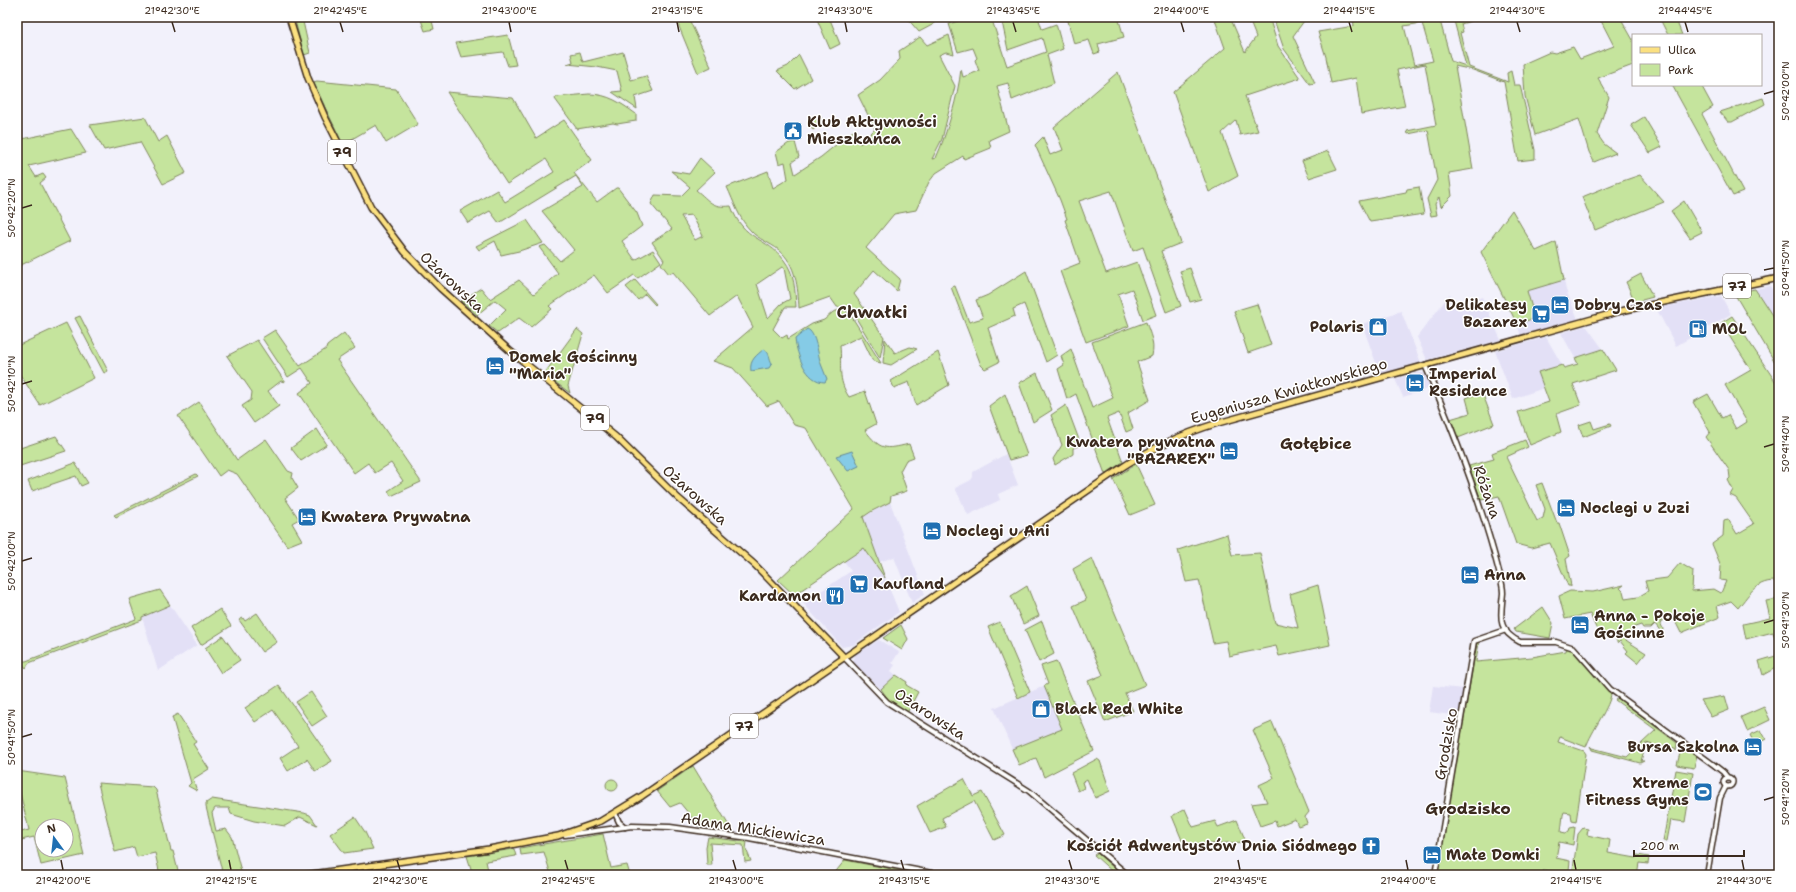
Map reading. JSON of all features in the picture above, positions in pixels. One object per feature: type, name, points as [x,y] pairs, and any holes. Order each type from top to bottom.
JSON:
[{"type":"main road","name":"Ożarowska","points":[[289,17],[308,78],[325,117],[368,202],[390,235],[412,261],[509,350],[611,432],[678,498],[761,571],[844,657]]},
{"type":"main road","name":"Eugeniusza Kwiatkowskiego","points":[[615,813],[1118,470],[1162,444],[1213,424],[1627,309],[1779,278]]},
{"type":"main road","name":"Adama Mickiewicza","points":[[305,875],[489,849],[558,836],[590,826],[615,813]]},
{"type":"street","name":"Różana","points":[[1425,365],[1462,457],[1488,533],[1501,580],[1503,592],[1500,616],[1501,624],[1506,630]]},
{"type":"street","name":"Grodzisko","points":[[1435,875],[1474,641],[1506,630]]},
{"type":"street","points":[[1506,630],[1514,639],[1523,643],[1550,641],[1560,642],[1574,648],[1610,689],[1714,764],[1727,777],[1731,778],[1733,781],[1732,785],[1726,786]]},
{"type":"street","name":"Ożarowska","points":[[844,657],[887,702],[1029,791],[1128,875]]},
{"type":"street","points":[[1707,875],[1720,798],[1726,786],[1724,781],[1727,777]]},
{"type":"street","points":[[615,813],[619,822],[625,827]]},
{"type":"street","name":"Adama Mickiewicza","points":[[558,836],[625,827],[662,826],[749,838],[942,875]]},
{"type":"shaded area","points":[[1564,280],[1566,290],[1578,319],[1521,336],[1517,324],[1535,318],[1527,291]]},
{"type":"shaded area","points":[[1770,286],[1779,301],[1779,326],[1755,289]]},
{"type":"shaded area","points":[[1450,294],[1458,308],[1482,297],[1501,340],[1427,360],[1417,337]]},
{"type":"shaded area","points":[[1721,296],[1731,314],[1676,346],[1656,308]]},
{"type":"shaded area","points":[[1401,311],[1421,363],[1380,374],[1362,324]]},
{"type":"shaded area","points":[[1584,326],[1587,327],[1603,349],[1575,358],[1561,333]]},
{"type":"shaded area","points":[[1546,337],[1562,365],[1538,372],[1544,388],[1513,399],[1495,351]]},
{"type":"shaded area","points":[[1416,373],[1424,373],[1430,388],[1403,397],[1395,379]]},
{"type":"shaded area","points":[[1006,454],[1018,485],[998,494],[1000,500],[968,515],[955,488],[971,480],[973,477],[973,472]]},
{"type":"shaded area","points":[[890,502],[925,594],[912,603],[894,557],[879,562],[863,517]]},
{"type":"shaded area","points":[[864,548],[885,578],[899,612],[853,645],[842,647],[803,603],[851,571],[844,561]]},
{"type":"shaded area","points":[[170,605],[197,645],[158,671],[142,617]]},
{"type":"shaded area","points":[[879,640],[899,652],[892,663],[895,665],[891,671],[896,675],[881,689],[854,663],[855,655]]},
{"type":"shaded area","points":[[1044,686],[1062,729],[1012,749],[994,708]]},
{"type":"shaded area","points":[[1433,686],[1464,689],[1459,716],[1429,712]]},
{"type":"green space","points":[[294,17],[302,17],[310,53],[304,55]]},
{"type":"green space","points":[[420,17],[431,17],[434,29],[425,31]]},
{"type":"green space","points":[[675,17],[688,17],[711,67],[698,73]]},
{"type":"green space","points":[[816,17],[829,17],[840,44],[830,49]]},
{"type":"green space","points":[[906,17],[931,17],[934,24],[919,32]]},
{"type":"green space","points":[[970,17],[991,17],[1007,66],[1046,52],[1042,38],[1008,50],[1001,17],[1038,17],[1042,29],[1056,24],[1063,49],[1047,55],[1054,83],[1012,100],[1008,83],[997,86],[1009,131],[989,140],[991,148],[964,159],[963,156],[936,173],[929,182],[916,210],[894,214],[866,248],[900,279],[897,291],[874,270],[854,294],[884,337],[880,358],[853,313],[845,307],[837,307],[830,297],[799,308],[797,285],[793,269],[789,262],[779,250],[754,234],[747,226],[737,210],[727,187],[768,171],[773,188],[788,179],[785,162],[779,164],[776,152],[789,143],[795,142],[799,157],[792,162],[795,174],[821,157],[853,131],[860,144],[875,129],[858,95],[880,80],[900,59],[899,51],[920,37],[927,45],[949,35],[954,54],[946,52],[939,55],[955,86],[942,139],[932,159],[936,158],[952,115],[961,69],[963,77],[979,71],[975,60],[977,58],[973,48],[958,52],[949,24]]},
{"type":"green space","points":[[1067,17],[1118,17],[1124,37],[1098,44],[1100,52],[1094,54],[1089,40],[1074,44]]},
{"type":"green space","points":[[1214,17],[1230,17],[1245,52],[1256,37],[1248,17],[1269,17],[1278,46],[1300,78],[1245,96],[1258,131],[1240,135],[1236,120],[1222,133],[1238,176],[1209,192],[1173,92],[1225,48]]},
{"type":"green space","points":[[1273,17],[1303,17],[1304,21],[1293,36],[1315,83],[1310,84],[1284,49]]},
{"type":"green space","points":[[1353,17],[1439,17],[1451,61],[1466,66],[1453,17],[1484,17],[1461,24],[1463,32],[1460,33],[1469,67],[1508,82],[1507,73],[1511,71],[1514,85],[1520,85],[1535,150],[1535,159],[1518,161],[1504,82],[1473,70],[1455,66],[1473,169],[1449,173],[1452,196],[1441,207],[1439,197],[1435,204],[1437,215],[1431,216],[1427,199],[1437,180],[1428,130],[1408,134],[1407,131],[1436,125],[1425,64],[1397,70],[1405,106],[1361,114],[1356,78],[1331,83],[1326,57],[1318,32],[1354,26]],"holes":[[[1422,23],[1433,61],[1414,65],[1404,26]]]},
{"type":"green space","points":[[1599,17],[1620,17],[1632,38],[1632,65],[1598,78],[1609,97],[1597,134],[1604,144],[1616,153],[1594,162],[1589,152],[1579,119],[1535,135],[1525,96],[1523,64],[1550,52],[1555,53],[1573,47],[1580,59],[1614,46]]},
{"type":"green space","points":[[1659,17],[1675,17],[1682,34],[1668,34]]},
{"type":"green space","points":[[508,35],[516,65],[508,66],[503,52],[461,57],[456,43]]},
{"type":"green space","points":[[580,52],[583,62],[623,52],[631,80],[646,76],[653,91],[635,97],[637,109],[612,92],[622,91],[617,71],[567,64],[573,62],[571,54]]},
{"type":"green space","points":[[799,55],[811,79],[795,89],[777,71],[788,66]]},
{"type":"green space","points":[[1118,72],[1181,243],[1161,251],[1181,306],[1166,312],[1143,247],[1133,251],[1111,191],[1079,201],[1106,273],[1137,262],[1156,315],[1143,320],[1132,289],[1118,294],[1129,326],[1086,342],[1060,271],[1080,263],[1065,220],[1067,219],[1060,200],[1035,145],[1043,137],[1050,155],[1063,150],[1054,127]]},
{"type":"green space","points":[[317,81],[396,89],[418,124],[386,143],[376,125],[345,143],[352,157],[350,159],[313,82]]},
{"type":"green space","points":[[1673,86],[1702,86],[1713,107],[1702,114],[1743,192],[1733,196]]},
{"type":"green space","points":[[447,92],[513,98],[536,138],[564,120],[592,160],[574,173],[597,202],[618,188],[637,213],[642,226],[622,241],[635,260],[653,250],[661,262],[638,278],[634,275],[608,293],[594,275],[549,306],[552,309],[531,327],[519,318],[498,333],[489,326],[506,309],[495,300],[477,315],[461,301],[481,288],[490,299],[519,280],[534,294],[558,273],[539,247],[545,245],[560,261],[574,250],[542,211],[583,187],[576,176],[499,223],[490,211],[468,223],[460,211],[497,190],[505,202],[554,172],[546,159],[507,184]]},
{"type":"green space","points":[[589,94],[608,97],[620,103],[636,114],[636,121],[577,129],[555,99],[556,97]]},
{"type":"green space","points":[[1763,98],[1765,104],[1732,122],[1728,122],[1720,112]]},
{"type":"green space","points":[[819,115],[824,122],[813,130],[808,122]]},
{"type":"green space","points":[[145,117],[158,142],[167,136],[186,173],[163,184],[140,142],[104,150],[90,125]]},
{"type":"green space","points":[[1644,117],[1662,147],[1650,153],[1631,125]]},
{"type":"green space","points":[[71,129],[86,153],[29,166],[36,177],[43,174],[46,178],[40,183],[70,241],[17,267],[17,140]]},
{"type":"green space","points":[[1328,151],[1337,169],[1309,178],[1302,161]]},
{"type":"green space","points":[[700,158],[715,172],[696,190],[715,205],[731,206],[742,226],[770,247],[788,265],[794,283],[796,307],[785,307],[773,329],[782,338],[787,335],[788,339],[812,324],[824,320],[833,312],[843,309],[850,314],[881,363],[873,361],[861,336],[840,346],[841,378],[845,391],[849,397],[865,391],[876,424],[865,430],[870,437],[879,445],[884,447],[909,444],[914,457],[906,460],[900,471],[907,491],[891,496],[890,502],[863,517],[885,578],[864,548],[794,595],[778,580],[854,509],[806,428],[794,425],[779,401],[767,406],[733,368],[713,361],[753,327],[737,296],[710,316],[673,272],[669,274],[661,264],[664,260],[652,242],[672,229],[651,204],[655,195],[681,196],[690,187],[671,171],[689,174]],"holes":[[[692,215],[703,236],[695,240],[681,216]],[[782,267],[784,268],[790,299],[781,304],[768,318],[757,284]]]},
{"type":"green space","points":[[1640,175],[1664,202],[1595,230],[1582,197]]},
{"type":"green space","points":[[1419,187],[1424,214],[1370,222],[1359,201],[1406,192],[1407,189]]},
{"type":"green space","points":[[1684,201],[1702,232],[1690,238],[1671,211]]},
{"type":"green space","points":[[1512,210],[1536,251],[1556,242],[1564,280],[1527,291],[1535,318],[1517,324],[1481,252]]},
{"type":"green space","points":[[527,220],[543,243],[501,255],[495,241],[479,250],[476,246]]},
{"type":"green space","points":[[1190,268],[1201,299],[1190,302],[1180,271]]},
{"type":"green space","points":[[1026,271],[1057,355],[1046,362],[1024,304],[1013,309],[1015,316],[988,328],[999,362],[985,369],[981,365],[951,287],[955,286],[969,322],[983,318],[976,300],[988,295]]},
{"type":"green space","points":[[1641,274],[1653,297],[1635,302],[1626,282]]},
{"type":"green space","points":[[635,280],[656,304],[655,305],[645,294],[638,300],[626,287]]},
{"type":"green space","points":[[1755,289],[1779,326],[1779,369],[1734,293]]},
{"type":"green space","points":[[1257,304],[1271,345],[1248,353],[1234,311]]},
{"type":"green space","points":[[80,316],[108,371],[104,373],[75,318]]},
{"type":"green space","points":[[1732,316],[1779,387],[1779,581],[1771,581],[1759,585],[1738,608],[1731,601],[1717,606],[1720,617],[1681,633],[1672,615],[1660,622],[1663,629],[1662,633],[1655,624],[1651,628],[1643,628],[1641,625],[1632,628],[1633,633],[1624,639],[1646,653],[1638,663],[1626,653],[1628,651],[1620,641],[1618,643],[1611,632],[1603,635],[1596,628],[1590,614],[1565,619],[1559,596],[1570,591],[1593,592],[1624,585],[1620,588],[1623,591],[1625,599],[1638,597],[1648,591],[1645,581],[1667,578],[1680,563],[1693,571],[1692,591],[1714,589],[1721,593],[1726,581],[1720,580],[1721,566],[1712,544],[1723,536],[1724,520],[1728,519],[1737,534],[1754,524],[1736,498],[1730,495],[1733,490],[1728,480],[1730,478],[1729,470],[1706,437],[1710,432],[1693,402],[1708,394],[1722,418],[1728,415],[1736,429],[1747,422],[1725,385],[1751,370],[1721,323]]},
{"type":"green space","points":[[1146,322],[1152,343],[1152,356],[1137,362],[1150,400],[1128,413],[1133,429],[1126,432],[1119,413],[1107,418],[1123,462],[1105,474],[1076,394],[1067,399],[1058,369],[1064,365],[1061,356],[1071,349],[1092,408],[1113,398],[1092,342]]},
{"type":"green space","points":[[66,323],[94,378],[40,405],[17,370],[17,346]]},
{"type":"green space","points":[[577,329],[583,334],[568,386],[570,393],[544,374]]},
{"type":"green space","points":[[275,330],[300,366],[326,349],[327,346],[344,333],[355,348],[337,360],[421,482],[391,496],[388,491],[403,481],[391,463],[375,473],[368,463],[354,473],[299,393],[312,383],[302,368],[288,377],[262,338]]},
{"type":"green space","points":[[885,339],[895,353],[910,347],[917,349],[891,365],[883,363]]},
{"type":"green space","points":[[257,340],[285,382],[281,381],[268,391],[279,406],[254,423],[242,406],[251,400],[252,392],[227,356]]},
{"type":"green space","points":[[1603,349],[1616,370],[1573,384],[1581,405],[1556,414],[1561,432],[1530,445],[1518,412],[1549,402],[1538,372],[1562,365],[1564,368],[1578,364],[1575,358]]},
{"type":"green space","points":[[938,352],[949,385],[916,405],[909,382],[894,388],[891,381]]},
{"type":"green space","points":[[1037,373],[1052,410],[1033,422],[1019,383]]},
{"type":"green space","points":[[1482,392],[1494,424],[1458,438],[1450,419],[1470,413],[1466,398]]},
{"type":"green space","points":[[1005,394],[1027,455],[1009,460],[989,406]]},
{"type":"green space","points":[[199,402],[237,460],[266,439],[288,471],[293,473],[292,478],[298,488],[285,498],[299,519],[292,523],[302,540],[287,546],[237,474],[227,470],[219,476],[178,416]]},
{"type":"green space","points":[[1066,405],[1081,445],[1073,448],[1073,454],[1055,465],[1053,459],[1062,445],[1051,415]]},
{"type":"green space","points":[[1591,421],[1594,429],[1610,424],[1611,426],[1583,437],[1579,425]]},
{"type":"green space","points":[[317,429],[326,445],[301,461],[291,448]]},
{"type":"green space","points":[[56,436],[66,451],[17,467],[17,449]]},
{"type":"green space","points":[[1525,440],[1528,447],[1506,457],[1537,521],[1543,518],[1545,509],[1536,485],[1542,483],[1557,523],[1559,523],[1570,556],[1566,559],[1571,586],[1568,586],[1550,543],[1531,548],[1516,544],[1499,496],[1481,500],[1469,466],[1494,459],[1492,453]]},
{"type":"green space","points":[[75,463],[88,483],[81,486],[76,476],[32,491],[28,481]]},
{"type":"green space","points":[[1136,464],[1155,505],[1130,515],[1113,479]]},
{"type":"green space","points":[[196,474],[198,476],[116,517],[114,515]]},
{"type":"green space","points":[[1227,534],[1232,555],[1260,553],[1275,623],[1298,628],[1290,594],[1318,585],[1330,645],[1279,656],[1276,646],[1229,656],[1226,641],[1213,643],[1199,580],[1186,582],[1178,550]]},
{"type":"green space","points":[[1092,558],[1145,685],[1125,693],[1133,711],[1105,722],[1088,681],[1103,675],[1073,606],[1086,600],[1073,569]]},
{"type":"green space","points":[[1027,586],[1039,616],[1023,624],[1011,596]]},
{"type":"green space","points":[[160,590],[170,605],[142,617],[142,620],[29,663],[26,668],[20,661],[26,661],[136,619],[129,599]]},
{"type":"green space","points":[[1779,599],[1779,639],[1775,639],[1773,632],[1746,639],[1743,624],[1770,618],[1766,601]]},
{"type":"green space","points":[[1543,607],[1553,623],[1550,638],[1516,632],[1514,629]]},
{"type":"green space","points":[[220,609],[231,626],[201,645],[191,628]]},
{"type":"green space","points":[[257,613],[277,642],[262,652],[239,620],[243,618],[245,621]]},
{"type":"green space","points":[[1042,621],[1054,654],[1039,662],[1025,630]]},
{"type":"green space","points":[[1000,622],[1030,692],[1018,698],[988,627]]},
{"type":"green space","points":[[901,625],[908,639],[902,650],[883,638]]},
{"type":"green space","points":[[223,636],[240,660],[221,673],[205,648]]},
{"type":"green space","points":[[1479,642],[1476,662],[1532,657],[1566,651],[1567,647],[1585,662],[1611,693],[1608,704],[1586,747],[1560,737],[1558,742],[1584,751],[1586,754],[1576,822],[1572,821],[1571,813],[1564,812],[1563,815],[1561,832],[1566,833],[1570,828],[1575,827],[1573,845],[1559,842],[1556,858],[1570,861],[1569,870],[1567,873],[1543,870],[1541,875],[1437,875],[1477,643]]},
{"type":"green space","points":[[1779,655],[1779,666],[1763,675],[1759,661]]},
{"type":"green space","points":[[1056,661],[1094,751],[1044,777],[1036,758],[1019,765],[1012,749],[1062,729],[1044,686],[1048,684],[1041,666]]},
{"type":"green space","points":[[896,675],[907,682],[906,685],[918,692],[907,713],[890,702],[881,689]]},
{"type":"green space","points":[[279,685],[332,761],[315,771],[307,759],[288,771],[280,758],[298,746],[273,710],[255,722],[245,708]]},
{"type":"green space","points":[[311,692],[327,716],[312,726],[296,702]]},
{"type":"green space","points":[[1725,696],[1729,710],[1711,717],[1701,700]]},
{"type":"green space","points":[[1618,698],[1677,743],[1676,751],[1675,748],[1657,745],[1656,751],[1653,751],[1654,745],[1646,743],[1641,761],[1644,761],[1640,763],[1592,750],[1590,746],[1592,748],[1627,757],[1656,730],[1615,700]]},
{"type":"green space","points":[[1764,707],[1770,720],[1747,731],[1741,717]]},
{"type":"green space","points":[[178,714],[196,742],[193,744],[209,769],[193,779],[197,791],[188,786],[191,783],[172,717]]},
{"type":"green space","points":[[1272,722],[1309,812],[1305,817],[1307,823],[1298,826],[1295,819],[1277,826],[1275,821],[1260,826],[1251,804],[1267,802],[1259,785],[1274,778],[1253,730]]},
{"type":"green space","points":[[1761,730],[1766,739],[1755,745],[1750,735]]},
{"type":"green space","points":[[1682,745],[1697,755],[1694,768],[1677,765]]},
{"type":"green space","points":[[1097,759],[1100,761],[1110,791],[1095,798],[1087,779],[1082,782],[1084,788],[1078,791],[1071,773]]},
{"type":"green space","points":[[693,766],[731,829],[699,826],[680,803],[670,807],[657,791]]},
{"type":"green space","points":[[1676,770],[1693,773],[1685,822],[1671,820],[1667,841],[1663,841]]},
{"type":"green space","points":[[17,771],[65,778],[84,855],[74,857],[74,818],[34,818],[34,837],[17,841],[17,833],[29,830],[17,780]]},
{"type":"green space","points":[[610,779],[614,779],[618,785],[614,791],[610,791],[606,787],[606,783]]},
{"type":"green space","points":[[964,779],[973,796],[982,792],[1005,835],[994,840],[974,801],[942,818],[946,827],[930,833],[917,806]]},
{"type":"green space","points":[[98,783],[153,787],[156,790],[171,851],[173,851],[179,875],[160,875],[155,853],[137,857],[134,847],[115,852]]},
{"type":"green space","points":[[212,799],[304,813],[310,815],[317,825],[300,817],[285,826],[254,821],[231,814],[229,808],[215,808],[212,813],[216,831],[226,829],[232,837],[242,875],[223,875],[206,807],[206,803]]},
{"type":"green space","points":[[1185,809],[1193,827],[1215,821],[1218,827],[1237,820],[1246,842],[1184,845],[1172,816]]},
{"type":"green space","points":[[355,817],[365,832],[373,849],[344,853],[330,834]]},
{"type":"green space","points":[[1583,828],[1588,829],[1587,835],[1610,840],[1608,853],[1636,858],[1637,855],[1649,857],[1648,864],[1639,863],[1637,875],[1572,875],[1578,834]]},
{"type":"green space","points":[[603,834],[611,868],[627,865],[630,875],[551,875],[544,852],[521,855],[520,848]]},
{"type":"green space","points":[[708,837],[747,842],[746,849],[751,861],[745,862],[743,845],[710,843],[712,865],[707,865],[706,847]]},
{"type":"green space","points":[[514,849],[516,856],[486,861],[489,875],[473,875],[467,856]]},
{"type":"green space","points":[[1097,853],[1122,875],[1116,875],[1094,855]]},
{"type":"green space","points":[[39,858],[71,858],[41,865]]},
{"type":"green space","points":[[845,860],[917,875],[884,875],[865,872],[858,873],[859,875],[833,875]]},
{"type":"water","points":[[807,329],[815,339],[821,364],[827,379],[825,382],[818,381],[813,378],[800,360],[795,339]]},
{"type":"water","points":[[764,349],[772,363],[769,368],[751,371],[752,361]]},
{"type":"water","points":[[852,451],[859,466],[848,471],[836,456]]},
{"type":"place","name":"Klub Aktywności Mieszkańca","points":[[793,131]]},
{"type":"place","name":"Dobry Czas","points":[[1560,305]]},
{"type":"place","name":"Delikatesy Bazarex","points":[[1541,314]]},
{"type":"place","name":"Polaris","points":[[1378,327]]},
{"type":"place","name":"MOL","points":[[1698,329]]},
{"type":"place","name":"Domek Gościnny \"Maria\"","points":[[495,366]]},
{"type":"place","name":"Imperial Residence","points":[[1415,383]]},
{"type":"place","name":"Kwatera prywatna \"BAZAREX\"","points":[[1229,451]]},
{"type":"place","name":"Noclegi u Zuzi","points":[[1566,508]]},
{"type":"place","name":"Kwatera Prywatna","points":[[307,517]]},
{"type":"place","name":"Noclegi u Ani","points":[[932,531]]},
{"type":"place","name":"Anna","points":[[1470,575]]},
{"type":"place","name":"Kaufland","points":[[859,584]]},
{"type":"place","name":"Kardamon","points":[[835,596]]},
{"type":"place","name":"Anna - Pokoje Gościnne","points":[[1580,625]]},
{"type":"place","name":"Black Red White","points":[[1041,709]]},
{"type":"place","name":"Bursa Szkolna","points":[[1753,747]]},
{"type":"place","name":"Xtreme Fitness Gyms","points":[[1703,792]]},
{"type":"place","name":"Kościół Adwentystów Dnia Siódmego","points":[[1371,846]]},
{"type":"place","name":"Małe Domki","points":[[1432,855]]},
{"type":"district","name":"Chwałki","points":[[872,312]]},
{"type":"district","name":"Gołębice","points":[[1316,443]]},
{"type":"district","name":"Grodzisko","points":[[1468,808]]}]
